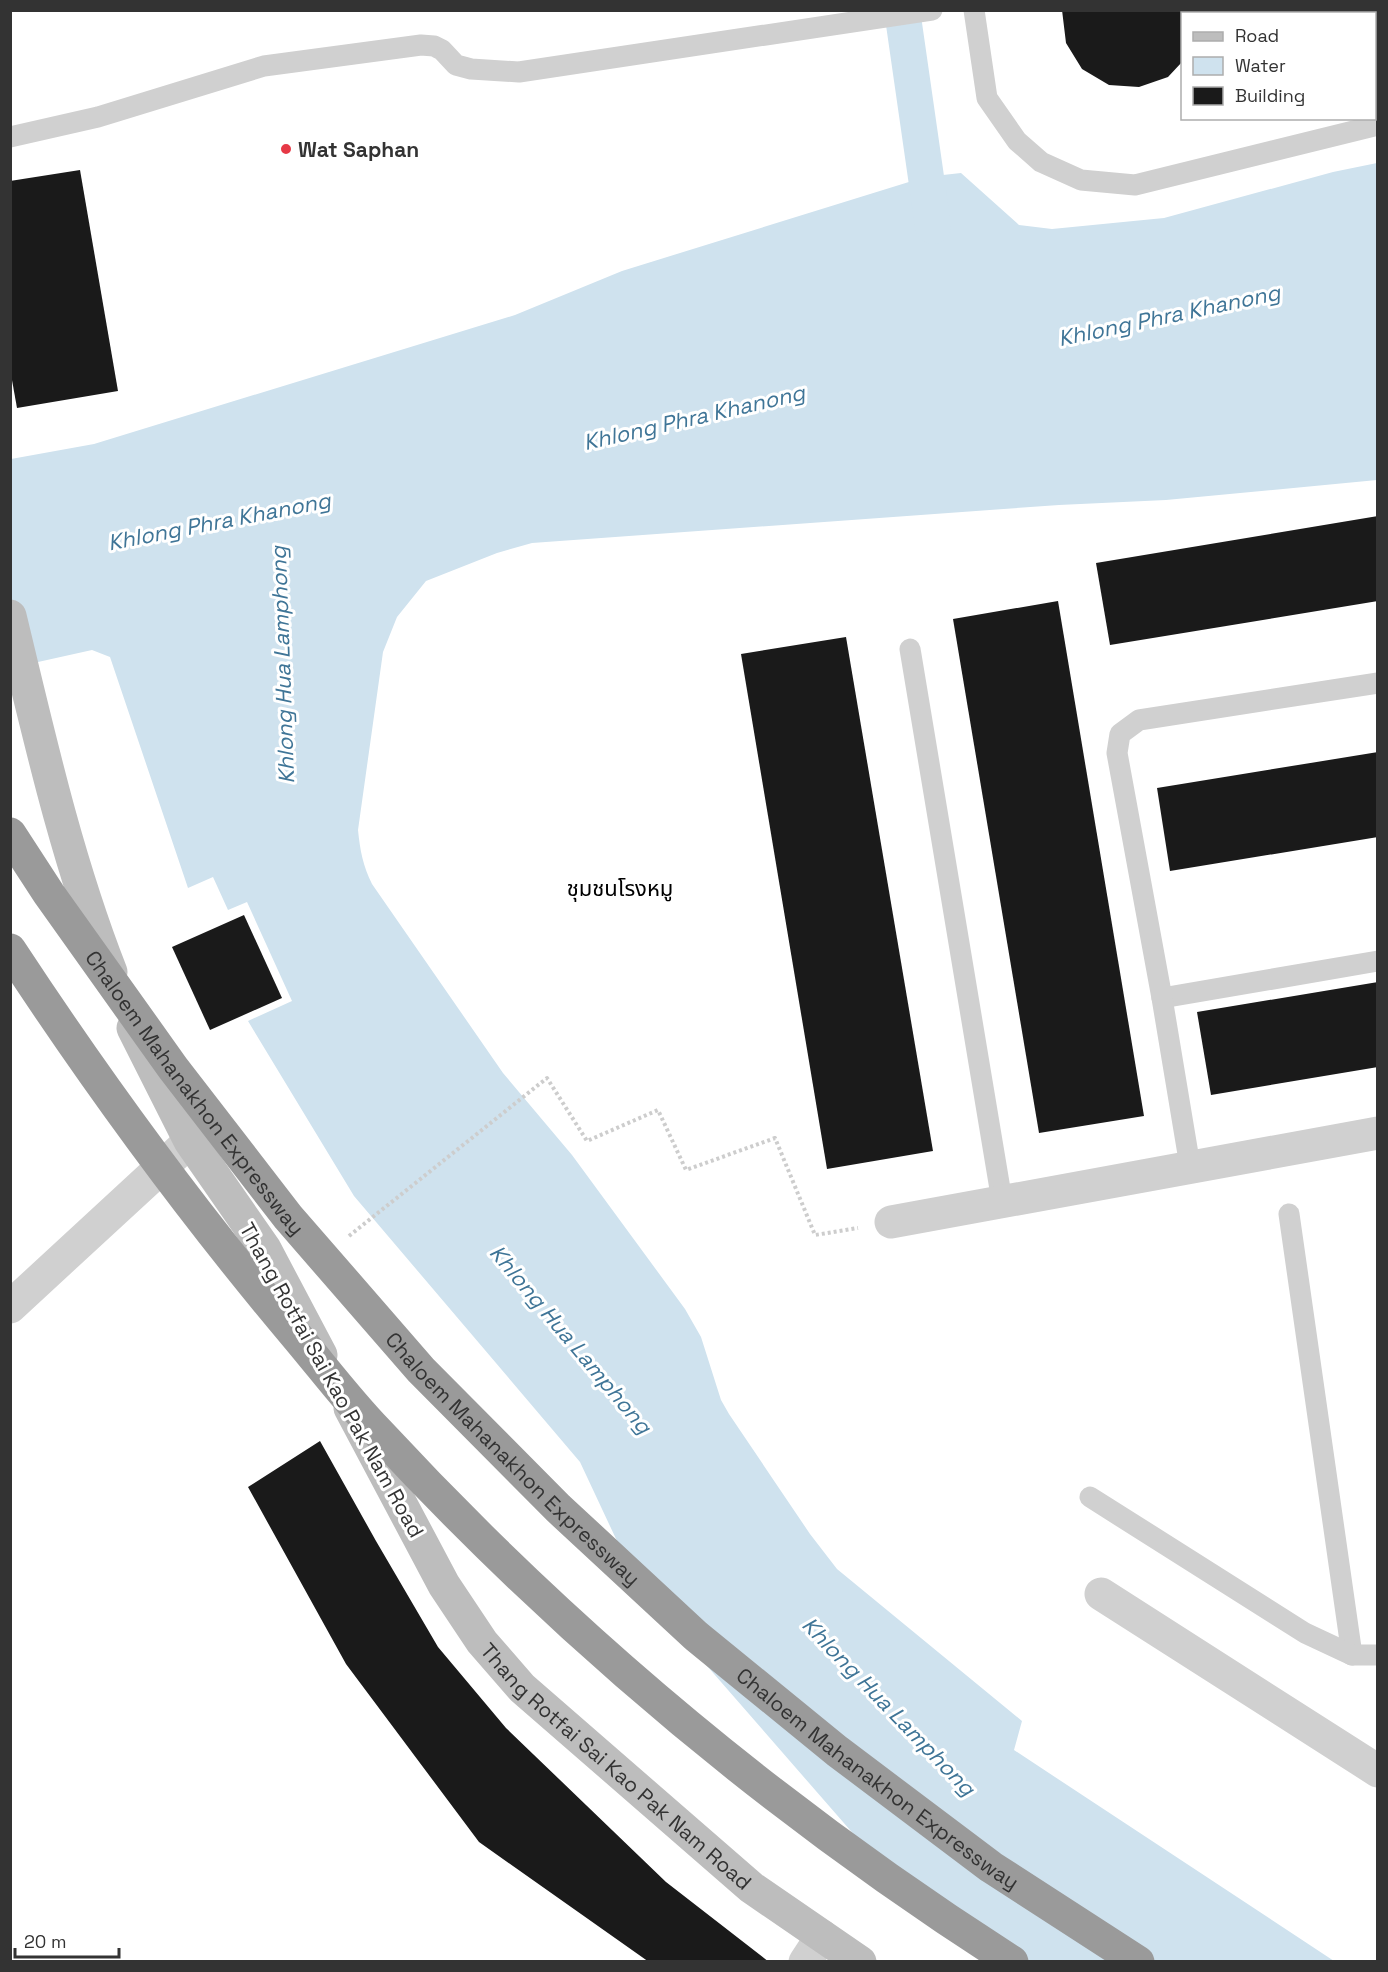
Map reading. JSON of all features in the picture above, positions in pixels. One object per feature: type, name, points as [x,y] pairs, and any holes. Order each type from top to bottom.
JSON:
[{"type":"highway","name":"Chaloem Mahanakhon Expressway","points":[[10,834],[49,894],[173,1068],[288,1217],[421,1370],[558,1508],[696,1636],[837,1751],[991,1867],[1138,1962]]},
{"type":"highway","points":[[10,950],[121,1111],[241,1270],[375,1430],[505,1562],[648,1693],[781,1799],[937,1913],[1012,1962]]},
{"type":"main road","name":"Thang Rotfai Sai Kao Pak Nam Road","points":[[10,616],[64,832],[95,930],[134,1031],[190,1141],[265,1249],[444,1585],[482,1641],[522,1688],[752,1888],[813,1949],[860,1962]]},
{"type":"street","points":[[891,1222],[1377,1132]]},
{"type":"street","points":[[10,1307],[190,1141]]},
{"type":"street","points":[[1101,1594],[1377,1771]]},
{"type":"lane","points":[[10,137],[98,117],[264,66],[421,45],[434,46],[442,50],[456,65],[471,69],[519,72],[932,10]]},
{"type":"lane","points":[[974,10],[987,98],[1017,141],[1041,162],[1081,180],[1135,184],[1377,125]]},
{"type":"lane","points":[[910,649],[1002,1201]]},
{"type":"lane","points":[[1190,1166],[1117,753],[1120,734],[1139,720],[1377,683]]},
{"type":"lane","points":[[1162,998],[1377,961]]},
{"type":"lane","points":[[1288,1214],[1352,1655]]},
{"type":"lane","points":[[1090,1497],[1305,1634],[1352,1655],[1377,1655]]},
{"type":"path","points":[[348,1237],[547,1078],[586,1141],[658,1110],[686,1170],[775,1138],[816,1235],[891,1222]]},
{"type":"water","points":[[1377,163],[1377,480],[1166,500],[1059,505],[532,543],[497,553],[426,581],[397,617],[383,652],[358,830],[362,858],[372,884],[503,1073],[572,1155],[685,1309],[701,1337],[721,1400],[810,1534],[837,1569],[1022,1721],[1014,1750],[1334,1961],[989,1961],[918,1908],[639,1588],[580,1462],[354,1196],[248,1021],[292,1001],[247,902],[228,910],[213,877],[188,888],[110,657],[92,650],[11,668],[11,459],[94,444],[515,315],[622,271],[925,177],[961,173],[1019,225],[1052,229],[1164,218],[1333,172]]},
{"type":"building","points":[[1062,10],[1197,10],[1197,12],[1181,12],[1181,63],[1168,77],[1139,87],[1109,85],[1082,69],[1066,43]]},
{"type":"building","points":[[1304,10],[1378,10],[1378,34],[1376,34],[1376,12],[1305,12]]},
{"type":"building","points":[[80,170],[118,391],[17,408],[10,369],[10,181]]},
{"type":"building","points":[[1378,516],[1378,601],[1110,645],[1096,563]]},
{"type":"building","points":[[1058,601],[1144,1116],[1039,1133],[953,619]]},
{"type":"building","points":[[846,637],[933,1151],[827,1169],[741,654]]},
{"type":"building","points":[[1378,752],[1378,837],[1170,871],[1157,788]]},
{"type":"building","points":[[244,915],[282,998],[210,1030],[172,947]]},
{"type":"building","points":[[1378,982],[1378,1067],[1211,1095],[1197,1012]]},
{"type":"building","points":[[320,1441],[438,1647],[506,1728],[666,1882],[769,1962],[649,1962],[479,1842],[346,1664],[248,1487]]},
{"type":"waterway","points":[[902,10],[933,226]]},
{"type":"place","name":"Wat Saphan","points":[[286,149]]},
{"type":"district","name":"ชุมชนโรงหมู","points":[[620,888]]},
{"type":"water label","name":"Khlong Phra Khanong","points":[[1169,315]]},
{"type":"water label","name":"Khlong Phra Khanong","points":[[694,417]]},
{"type":"water label","name":"Khlong Phra Khanong","points":[[219,521]]},
{"type":"water label","name":"Khlong Hua Lamphong","points":[[282,665]]},
{"type":"water label","name":"Khlong Hua Lamphong","points":[[571,1339]]},
{"type":"water label","name":"Khlong Hua Lamphong","points":[[889,1706]]}]
